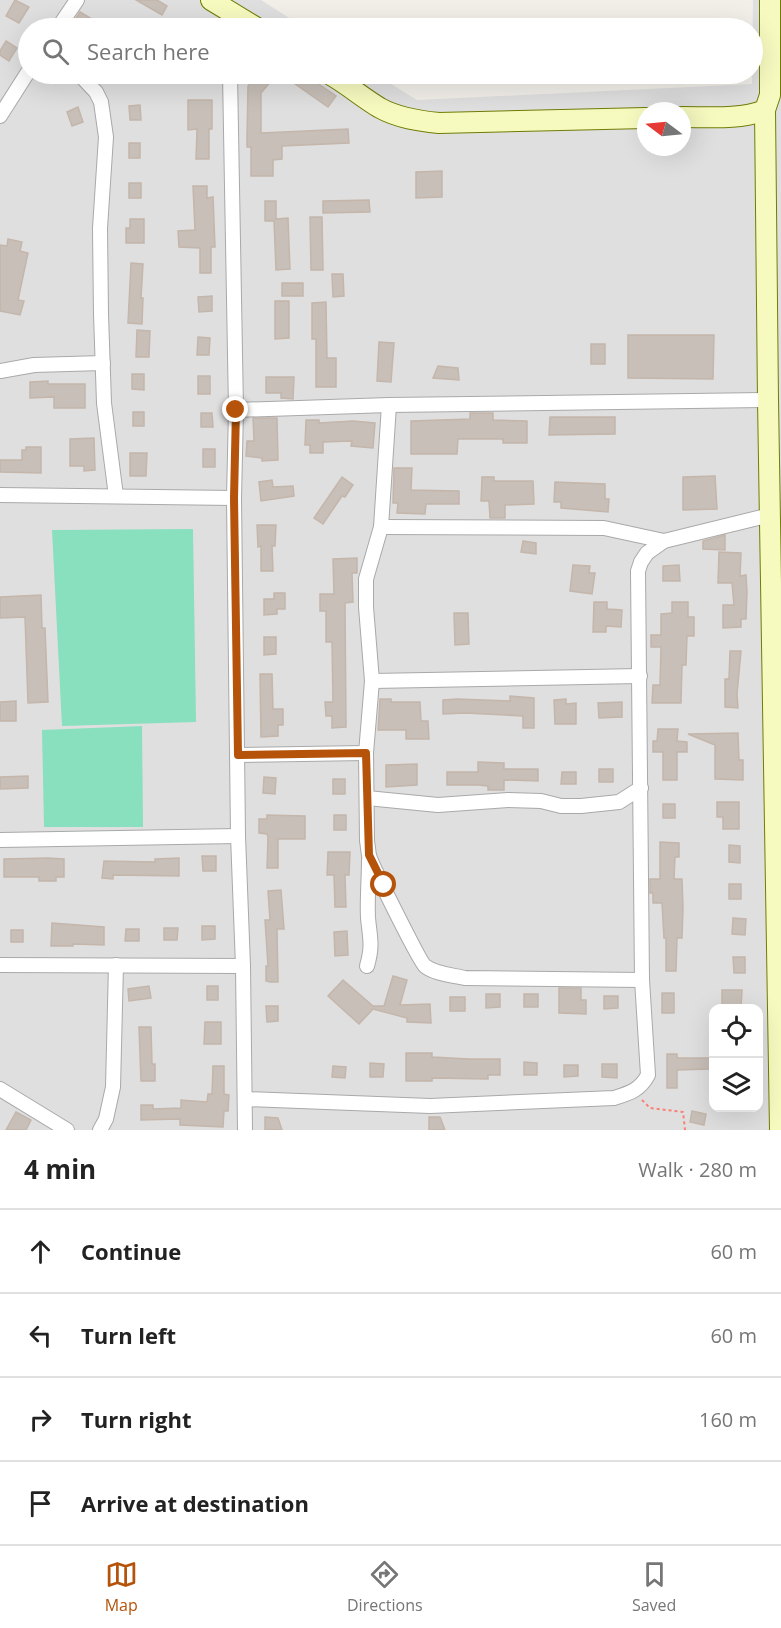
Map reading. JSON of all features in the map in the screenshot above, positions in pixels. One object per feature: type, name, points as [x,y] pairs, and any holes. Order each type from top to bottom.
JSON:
[{"type":"street","points":[[65,18],[77,0]]},
{"type":"street","points":[[210,0],[237,18]]},
{"type":"street","points":[[770,0],[770,95],[765,110],[780,1130]]},
{"type":"street","points":[[0,116],[20,84]]},
{"type":"street","points":[[88,84],[101,102],[106,137],[99,228],[104,403],[116,496]]},
{"type":"street","points":[[230,84],[236,410],[234,498],[238,837],[243,966],[245,1130]]},
{"type":"street","points":[[344,84],[381,108],[425,122],[637,118]]},
{"type":"street","points":[[691,117],[755,114],[765,110]]},
{"type":"street","points":[[0,371],[34,364],[103,363]]},
{"type":"street","points":[[236,410],[389,405],[768,400]]},
{"type":"street","points":[[367,966],[372,938],[368,918],[366,753],[372,681],[366,579],[381,527],[389,405]]},
{"type":"street","points":[[0,495],[234,498]]},
{"type":"street","points":[[245,1099],[430,1106],[614,1098],[633,1092],[642,1084],[648,1075],[642,980],[638,571],[647,553],[664,542],[770,515]]},
{"type":"street","points":[[381,527],[604,528],[664,542]]},
{"type":"street","points":[[372,681],[640,676]]},
{"type":"street","points":[[238,755],[366,753]]},
{"type":"street","points":[[367,798],[438,805],[508,800],[581,806],[619,802],[641,788]]},
{"type":"street","points":[[0,840],[238,837]]},
{"type":"street","points":[[369,855],[414,950],[424,966],[465,978],[642,980]]},
{"type":"street","points":[[0,965],[243,966]]},
{"type":"street","points":[[100,1130],[106,1119],[113,1087],[116,965]]},
{"type":"street","points":[[0,1089],[67,1130]]},
{"type":"path","points":[[633,1092],[650,1108],[683,1112],[685,1130]]},
{"type":"shaded area","points":[[0,0],[261,0],[289,18],[18,18],[18,84],[391,84],[417,100],[763,84],[763,18],[753,18],[753,0],[781,0],[781,1130],[0,1130]]},
{"type":"green space","points":[[193,529],[196,722],[62,726],[52,530]]},
{"type":"green space","points":[[142,726],[143,827],[44,827],[42,730]]},
{"type":"building","points":[[15,0],[29,7],[22,18],[18,18],[18,22],[6,16]]},
{"type":"building","points":[[136,0],[157,0],[167,6],[162,15]]},
{"type":"building","points":[[80,12],[90,18],[76,18]]},
{"type":"building","points":[[6,41],[17,48],[9,61],[0,55]]},
{"type":"building","points":[[250,84],[269,84],[261,93],[261,133],[348,129],[349,143],[282,146],[282,159],[273,160],[273,176],[251,176],[251,147],[247,147]]},
{"type":"building","points":[[295,84],[319,84],[336,96],[328,107]]},
{"type":"building","points":[[188,100],[212,100],[209,159],[196,159],[197,129],[188,130]]},
{"type":"building","points":[[140,105],[141,120],[130,120],[129,106]]},
{"type":"building","points":[[78,107],[83,122],[72,126],[67,112]]},
{"type":"building","points":[[129,143],[140,143],[140,158],[129,158]]},
{"type":"building","points":[[442,171],[442,197],[416,198],[416,172]]},
{"type":"building","points":[[129,183],[141,183],[141,198],[129,198]]},
{"type":"building","points":[[193,186],[207,186],[207,198],[213,197],[215,247],[211,247],[211,273],[200,273],[200,248],[179,247],[178,231],[195,230]]},
{"type":"building","points":[[369,200],[370,212],[323,213],[323,201]]},
{"type":"building","points":[[265,201],[276,201],[276,219],[288,218],[290,269],[276,270],[274,221],[265,221]]},
{"type":"building","points":[[310,217],[322,217],[323,270],[311,270]]},
{"type":"building","points":[[130,219],[144,219],[144,243],[126,243],[126,228],[130,228]]},
{"type":"building","points":[[8,239],[22,242],[20,251],[28,253],[18,300],[24,301],[20,315],[0,311],[0,245],[7,246]]},
{"type":"building","points":[[131,263],[143,264],[142,324],[128,323]]},
{"type":"building","points":[[332,274],[343,274],[344,296],[333,297]]},
{"type":"building","points":[[282,283],[303,283],[303,296],[282,296]]},
{"type":"building","points":[[212,296],[212,311],[199,312],[198,297]]},
{"type":"building","points":[[275,301],[289,301],[289,338],[275,339]]},
{"type":"building","points":[[326,302],[327,358],[336,358],[336,387],[316,387],[316,339],[312,339],[312,303]]},
{"type":"building","points":[[137,330],[150,331],[149,357],[136,357]]},
{"type":"building","points":[[628,335],[714,335],[713,379],[628,378]]},
{"type":"building","points":[[198,337],[210,338],[209,355],[197,355]]},
{"type":"building","points":[[379,342],[394,343],[391,382],[377,381]]},
{"type":"building","points":[[591,344],[605,344],[605,364],[591,364]]},
{"type":"building","points":[[438,366],[458,368],[459,380],[433,378]]},
{"type":"building","points":[[132,374],[144,374],[144,390],[132,389]]},
{"type":"building","points":[[198,376],[210,376],[210,394],[198,394]]},
{"type":"building","points":[[266,377],[294,377],[293,399],[281,398],[281,393],[266,393]]},
{"type":"building","points":[[48,381],[48,384],[85,384],[85,408],[54,408],[54,397],[30,398],[30,382]]},
{"type":"building","points":[[133,412],[144,412],[144,426],[133,426]]},
{"type":"building","points":[[201,413],[212,413],[213,427],[201,427]]},
{"type":"building","points":[[470,413],[493,413],[493,420],[527,421],[527,443],[503,443],[503,439],[458,439],[457,454],[411,454],[411,421],[470,419]]},
{"type":"building","points":[[550,417],[615,417],[615,434],[549,435]]},
{"type":"building","points":[[253,418],[277,418],[278,460],[262,461],[262,458],[246,456],[247,441],[254,441]]},
{"type":"building","points":[[306,420],[319,420],[319,423],[353,421],[375,423],[373,448],[351,446],[352,441],[323,442],[323,453],[310,453],[310,445],[305,445]]},
{"type":"building","points":[[94,438],[95,470],[84,471],[84,466],[70,466],[70,439]]},
{"type":"building","points":[[26,447],[41,447],[41,473],[0,472],[0,460],[22,460],[22,450],[26,450]]},
{"type":"building","points":[[203,449],[215,449],[215,467],[203,467]]},
{"type":"building","points":[[130,453],[147,453],[146,476],[130,476]]},
{"type":"building","points":[[394,468],[412,468],[411,490],[459,491],[459,504],[426,504],[425,514],[397,513],[398,503],[393,503]]},
{"type":"building","points":[[715,476],[717,509],[683,510],[683,477]]},
{"type":"building","points":[[342,477],[353,485],[345,497],[342,496],[323,524],[314,518]]},
{"type":"building","points":[[482,477],[494,477],[494,481],[533,481],[534,504],[505,505],[505,518],[490,518],[489,501],[481,501]]},
{"type":"building","points":[[272,480],[273,487],[293,486],[294,496],[261,501],[259,482]]},
{"type":"building","points":[[555,482],[605,484],[605,499],[609,499],[608,512],[561,508],[561,502],[554,502]]},
{"type":"building","points":[[257,525],[276,525],[275,546],[272,546],[273,571],[261,571],[261,546],[258,547]]},
{"type":"building","points":[[725,535],[725,550],[703,549],[703,541]]},
{"type":"building","points":[[523,541],[536,543],[536,554],[521,552]]},
{"type":"building","points":[[719,552],[741,553],[740,576],[746,575],[747,592],[746,619],[741,619],[741,627],[723,628],[723,605],[734,605],[732,583],[718,583]]},
{"type":"building","points":[[357,558],[357,573],[352,573],[353,602],[345,603],[346,727],[332,728],[332,716],[326,716],[325,702],[333,702],[332,642],[326,642],[326,611],[320,611],[320,594],[334,594],[333,559]]},
{"type":"building","points":[[573,565],[590,566],[589,573],[595,573],[592,594],[570,591]]},
{"type":"building","points":[[679,565],[680,581],[663,581],[663,566]]},
{"type":"building","points":[[274,593],[285,593],[285,609],[277,609],[277,614],[264,615],[264,599],[274,599]]},
{"type":"building","points":[[41,595],[42,628],[45,628],[48,702],[28,703],[25,617],[0,618],[0,597]]},
{"type":"building","points":[[594,602],[607,602],[607,609],[622,610],[621,627],[606,626],[606,632],[593,632]]},
{"type":"building","points":[[672,602],[688,602],[688,617],[694,617],[694,636],[687,636],[686,665],[682,665],[681,703],[652,703],[653,685],[660,685],[661,647],[651,647],[651,635],[661,635],[661,614],[672,613]]},
{"type":"building","points":[[454,613],[468,613],[469,644],[455,645]]},
{"type":"building","points":[[264,637],[276,637],[276,654],[264,655]]},
{"type":"building","points":[[730,651],[741,651],[738,708],[725,707],[725,679],[729,679]]},
{"type":"building","points":[[260,674],[272,674],[273,709],[283,709],[283,725],[278,725],[278,736],[261,737]]},
{"type":"building","points":[[510,696],[534,698],[534,728],[523,728],[523,716],[443,714],[443,700],[510,701]]},
{"type":"building","points":[[380,699],[391,699],[391,702],[420,702],[421,721],[428,721],[429,739],[406,739],[406,730],[378,730]]},
{"type":"building","points":[[566,699],[566,704],[576,703],[576,724],[555,724],[554,700]]},
{"type":"building","points":[[16,701],[16,721],[0,721],[0,702]]},
{"type":"building","points":[[622,702],[622,717],[599,718],[598,703]]},
{"type":"building","points":[[658,729],[678,729],[677,741],[687,742],[687,752],[677,752],[677,780],[663,780],[663,752],[653,752],[653,741],[657,741]]},
{"type":"building","points":[[738,733],[739,760],[743,760],[743,780],[715,779],[715,745],[688,734]]},
{"type":"building","points":[[478,762],[504,763],[504,769],[538,769],[538,781],[504,780],[504,790],[488,790],[488,786],[478,785],[447,785],[447,772],[478,772]]},
{"type":"building","points":[[417,764],[417,785],[386,787],[386,765]]},
{"type":"building","points":[[599,769],[613,769],[613,782],[599,782]]},
{"type":"building","points":[[562,772],[576,772],[576,784],[561,784]]},
{"type":"building","points":[[28,776],[28,788],[0,789],[0,777]]},
{"type":"building","points":[[264,777],[276,778],[275,794],[263,793]]},
{"type":"building","points":[[333,779],[345,779],[345,794],[333,794]]},
{"type":"building","points":[[717,802],[739,802],[739,829],[723,829],[723,817],[717,817]]},
{"type":"building","points":[[663,804],[675,804],[675,818],[663,818]]},
{"type":"building","points":[[267,815],[305,816],[305,839],[278,839],[278,868],[267,868],[268,837],[267,834],[259,833],[259,819],[267,819]]},
{"type":"building","points":[[334,815],[346,815],[346,830],[334,830]]},
{"type":"building","points":[[660,842],[679,843],[679,857],[675,857],[674,879],[682,879],[683,907],[682,938],[677,938],[676,971],[666,971],[666,938],[664,938],[662,903],[653,903],[653,893],[650,893],[650,879],[660,879]]},
{"type":"building","points":[[729,845],[740,846],[740,863],[729,862]]},
{"type":"building","points":[[328,852],[350,852],[349,875],[345,875],[346,907],[335,907],[334,875],[327,875]]},
{"type":"building","points":[[202,856],[216,856],[216,871],[203,871]]},
{"type":"building","points":[[179,858],[179,876],[113,875],[113,879],[102,878],[104,861],[155,862],[155,859]]},
{"type":"building","points":[[4,859],[64,859],[64,877],[56,877],[56,881],[39,881],[39,877],[4,877]]},
{"type":"building","points":[[729,884],[741,884],[741,899],[729,899]]},
{"type":"building","points":[[281,890],[284,929],[277,929],[278,982],[270,982],[266,981],[266,966],[268,966],[265,920],[270,920],[268,891]]},
{"type":"building","points":[[733,918],[746,919],[745,935],[732,934]]},
{"type":"building","points":[[52,923],[104,927],[104,945],[51,946]]},
{"type":"building","points":[[202,926],[215,926],[215,939],[202,940]]},
{"type":"building","points":[[164,928],[178,928],[177,940],[164,940]]},
{"type":"building","points":[[126,929],[139,929],[139,941],[125,941]]},
{"type":"building","points":[[11,930],[23,930],[23,942],[11,942]]},
{"type":"building","points":[[347,931],[348,955],[335,956],[334,932]]},
{"type":"building","points":[[733,957],[745,957],[745,973],[734,973]]},
{"type":"building","points":[[393,976],[407,980],[400,1005],[430,1004],[431,1023],[407,1022],[407,1018],[373,1009],[359,1024],[328,996],[343,980],[373,1006],[384,1006]]},
{"type":"building","points":[[149,986],[151,998],[129,1001],[128,989]]},
{"type":"building","points":[[207,986],[218,986],[218,1000],[207,1000]]},
{"type":"building","points":[[559,988],[581,988],[581,1000],[586,1000],[586,1014],[559,1013]]},
{"type":"building","points":[[722,990],[742,990],[741,1004],[722,1004]]},
{"type":"building","points":[[662,993],[674,993],[674,1013],[662,1013]]},
{"type":"building","points":[[486,994],[500,994],[500,1007],[486,1008]]},
{"type":"building","points":[[524,994],[538,994],[538,1007],[524,1007]]},
{"type":"building","points":[[604,996],[618,996],[618,1008],[604,1009]]},
{"type":"building","points":[[450,997],[465,997],[465,1011],[450,1011]]},
{"type":"building","points":[[266,1006],[278,1006],[278,1021],[267,1022]]},
{"type":"building","points":[[205,1022],[221,1022],[221,1044],[204,1044]]},
{"type":"building","points":[[139,1027],[151,1027],[155,1081],[141,1081]]},
{"type":"building","points":[[406,1053],[432,1053],[432,1057],[500,1059],[500,1075],[488,1075],[488,1079],[432,1078],[432,1081],[406,1081]]},
{"type":"building","points":[[667,1054],[677,1054],[677,1058],[709,1058],[709,1069],[677,1070],[677,1088],[667,1088]]},
{"type":"building","points":[[524,1062],[537,1063],[537,1075],[524,1075]]},
{"type":"building","points":[[370,1063],[384,1064],[383,1077],[370,1077]]},
{"type":"building","points":[[602,1064],[617,1064],[617,1078],[602,1077]]},
{"type":"building","points":[[564,1065],[578,1065],[578,1076],[564,1077]]},
{"type":"building","points":[[213,1066],[224,1066],[224,1094],[229,1095],[228,1111],[224,1111],[223,1127],[180,1125],[180,1119],[141,1120],[141,1105],[153,1105],[153,1109],[181,1108],[181,1100],[207,1102],[208,1094],[212,1094]]},
{"type":"building","points":[[333,1066],[346,1067],[345,1078],[332,1077]]},
{"type":"building","points":[[692,1111],[706,1114],[704,1125],[690,1122]]},
{"type":"building","points":[[16,1112],[31,1120],[26,1130],[6,1130]]},
{"type":"building","points":[[265,1117],[278,1118],[282,1130],[265,1130]]},
{"type":"building","points":[[429,1117],[440,1117],[445,1130],[429,1130]]},
{"type":"route","points":[[236,410],[234,498],[238,755],[366,753],[367,841],[369,855],[384,885]]}]
